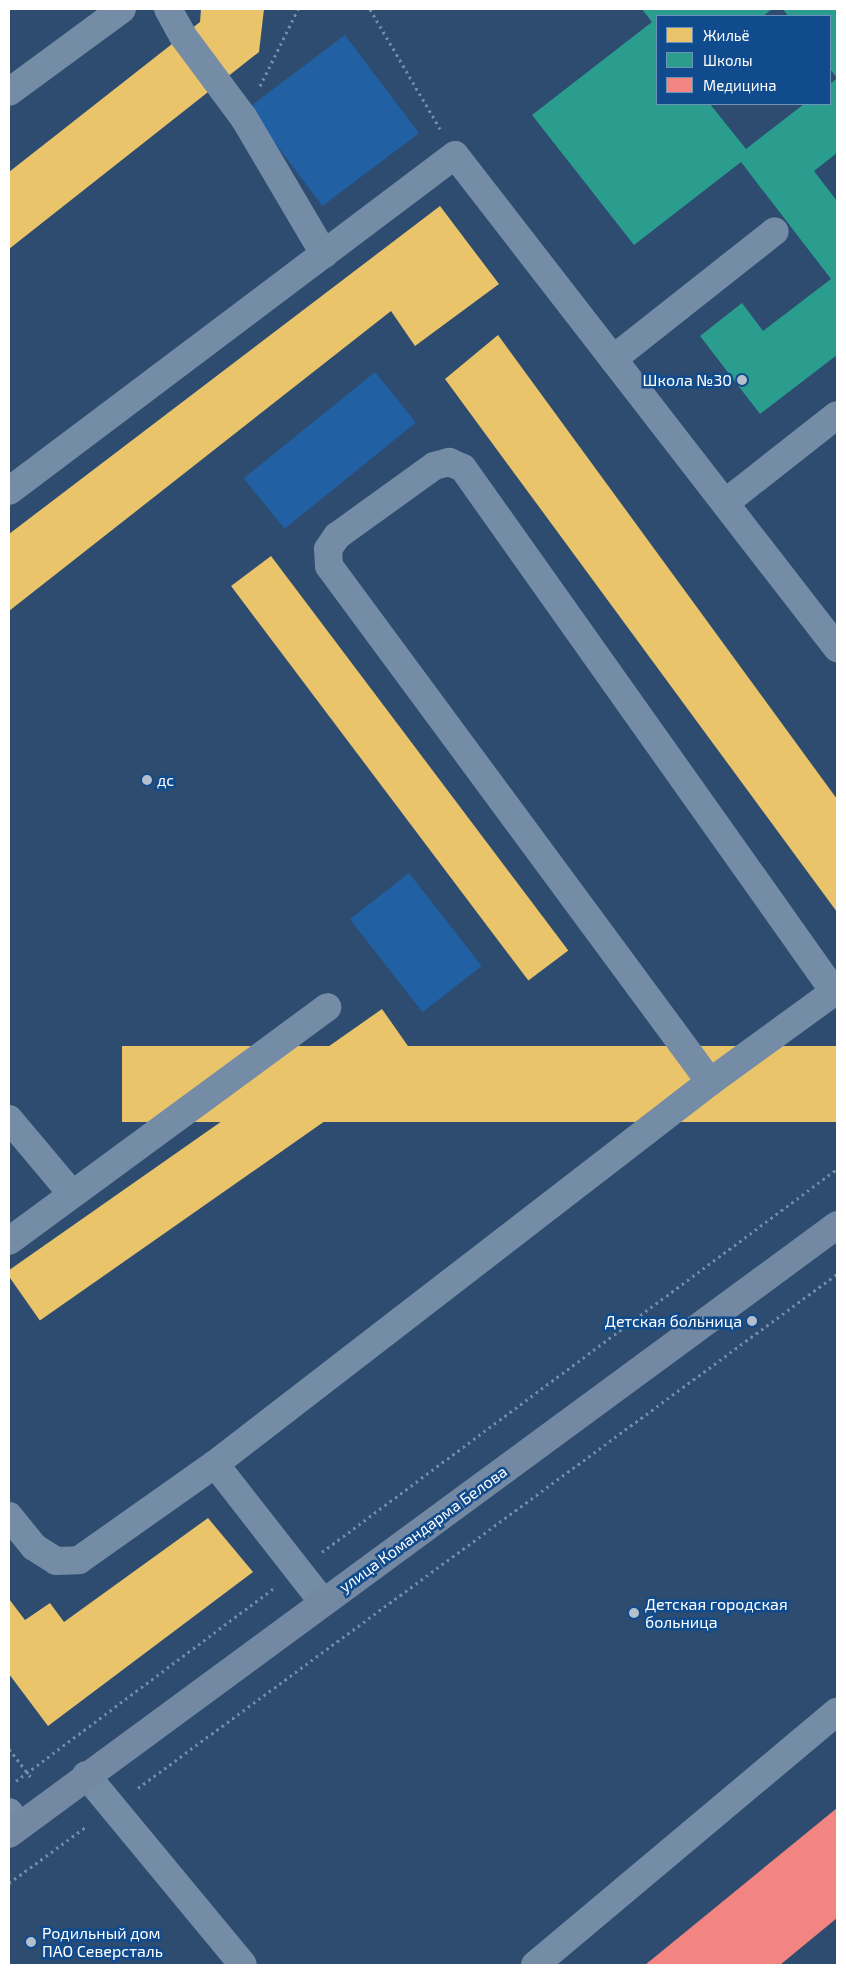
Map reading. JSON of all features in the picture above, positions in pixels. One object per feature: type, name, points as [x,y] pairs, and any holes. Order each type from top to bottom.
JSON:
[{"type":"main road","name":"улица Командарма Белова","points":[[12,1824],[50,1803],[837,1225]]},
{"type":"lane","points":[[9,92],[122,9]]},
{"type":"lane","points":[[168,9],[183,36],[244,118],[324,254]]},
{"type":"lane","points":[[9,491],[455,155],[837,648]]},
{"type":"lane","points":[[613,360],[775,230]]},
{"type":"lane","points":[[725,503],[837,415]]},
{"type":"lane","points":[[9,1516],[34,1547],[56,1561],[79,1560],[215,1464],[710,1082],[831,988],[463,468],[449,462],[434,466],[337,536],[328,549],[329,566],[710,1082]]},
{"type":"lane","points":[[9,1241],[327,1007]]},
{"type":"lane","points":[[9,1118],[72,1194]]},
{"type":"lane","points":[[215,1464],[323,1602]]},
{"type":"lane","points":[[535,1965],[837,1712]]},
{"type":"lane","points":[[86,1775],[244,1965]]},
{"type":"path","points":[[244,118],[298,9]]},
{"type":"path","points":[[370,9],[455,155]]},
{"type":"path","points":[[9,1786],[837,1169]]},
{"type":"path","points":[[9,1883],[837,1274]]},
{"type":"path","points":[[9,1749],[50,1803]]},
{"type":"shaded area","points":[[345,35],[419,133],[322,206],[248,108]]},
{"type":"shaded area","points":[[375,372],[416,423],[285,529],[244,478]]},
{"type":"shaded area","points":[[409,873],[482,966],[423,1012],[350,919]]},
{"type":"building: Жильё","points":[[201,9],[264,9],[259,52],[9,249],[9,172],[200,22]]},
{"type":"building: Жильё","points":[[440,206],[499,284],[415,346],[391,311],[9,611],[9,534]]},
{"type":"building: Жильё","points":[[498,335],[837,799],[837,912],[445,379]]},
{"type":"building: Жильё","points":[[271,556],[568,951],[528,981],[231,586]]},
{"type":"building: Жильё","points":[[382,1009],[416,1057],[40,1321],[9,1277],[9,1270]]},
{"type":"building: Жильё","points":[[122,1046],[837,1046],[837,1122],[122,1122]]},
{"type":"building: Жильё","points":[[208,1518],[253,1572],[48,1726],[9,1674],[9,1599],[25,1620],[50,1603],[64,1622]]},
{"type":"building: Школы","points":[[642,9],[772,9],[764,15],[656,15],[656,105],[711,105],[746,149],[803,105],[831,105],[831,83],[837,78],[837,153],[814,171],[837,201],[837,355],[760,414],[700,336],[742,303],[763,331],[831,279],[741,162],[634,245],[532,115],[652,22]]},
{"type":"building: Школы","points":[[783,9],[837,9],[837,78],[831,70],[831,15],[787,15]]},
{"type":"building: Медицина","points":[[837,1808],[837,1918],[780,1965],[645,1965]]},
{"type":"place","name":"Школа №30","points":[[742,380]]},
{"type":"place","name":"дс","points":[[147,780]]},
{"type":"place","name":"Детская больница","points":[[752,1321]]},
{"type":"place","name":"Детская городская больница","points":[[634,1613]]},
{"type":"place","name":"Родильный дом ПАО Северсталь","points":[[31,1942]]}]
